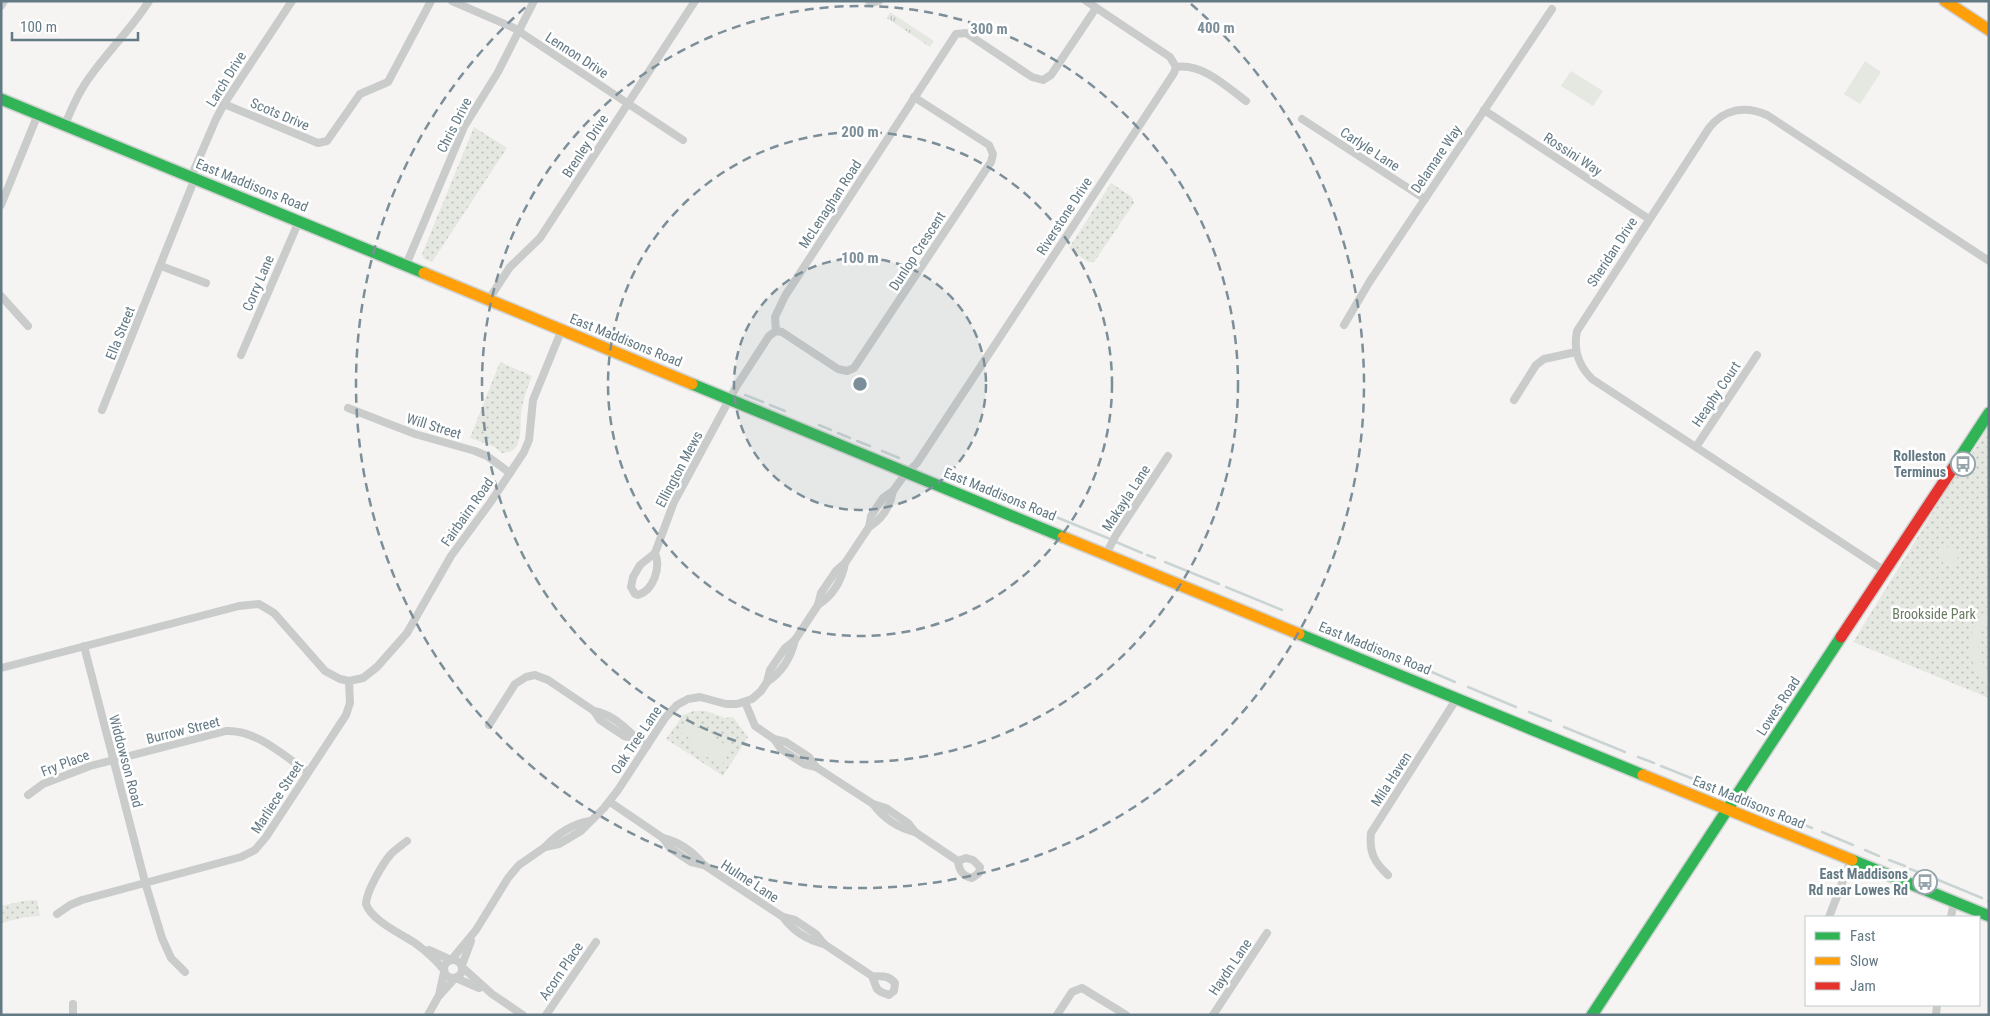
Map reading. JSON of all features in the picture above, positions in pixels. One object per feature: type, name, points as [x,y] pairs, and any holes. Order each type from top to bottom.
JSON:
[{"type":"street","points":[[1,6],[4,1]]},
{"type":"street","points":[[65,125],[72,107],[91,75],[128,32],[149,1]]},
{"type":"street","name":"Larch Drive","points":[[193,178],[216,119],[224,104],[292,1]]},
{"type":"street","name":"Scots Drive","points":[[224,104],[318,143],[327,141],[360,94],[388,82],[430,1]]},
{"type":"street","name":"Lennon Drive","points":[[452,1],[514,28],[684,140]]},
{"type":"street","name":"Chris Drive","points":[[406,265],[464,127],[498,72],[520,32],[534,1]]},
{"type":"street","name":"Brenley Drive","points":[[489,299],[506,272],[540,238],[695,1]]},
{"type":"street","points":[[868,1],[872,3],[879,1]]},
{"type":"street","points":[[1086,1],[1170,57],[1176,67],[1190,66],[1206,74],[1246,101]]},
{"type":"street","points":[[1945,1],[1989,30]]},
{"type":"street","name":"McLenaghan Road","points":[[776,331],[775,317],[784,298],[952,38],[959,33],[970,35],[1036,79],[1046,79],[1051,75],[1096,8]]},
{"type":"street","name":"Delamare Way","points":[[1344,325],[1370,282],[1552,9]]},
{"type":"street","name":"Riverstone Drive","points":[[908,472],[916,463],[1171,78],[1176,67]]},
{"type":"street","name":"Dunlop Crescent","points":[[776,331],[781,332],[840,370],[847,371],[854,368],[991,162],[993,154],[989,145],[914,97]]},
{"type":"street","name":"East Maddisons Road","points":[[1,99],[1727,810],[1989,916]]},
{"type":"street","name":"Sheridan Drive","points":[[1576,352],[1576,337],[1581,322],[1714,122],[1735,110],[1752,109],[1767,115],[1989,261]]},
{"type":"street","name":"Rossini Way","points":[[1484,110],[1649,219]]},
{"type":"street","points":[[1,205],[38,114]]},
{"type":"street","name":"Carlyle Lane","points":[[1302,119],[1425,199]]},
{"type":"street","name":"Ella Street","points":[[102,410],[161,266],[193,178]]},
{"type":"street","name":"Corry Lane","points":[[241,356],[299,221]]},
{"type":"street","points":[[161,266],[206,283]]},
{"type":"street","points":[[1,296],[28,326]]},
{"type":"street","name":"Fairbairn Road","points":[[349,681],[363,678],[369,674],[402,640],[415,621],[451,556],[527,446],[534,400],[562,329]]},
{"type":"street","points":[[730,399],[770,334],[776,331]]},
{"type":"street","points":[[1514,400],[1536,365],[1544,359],[1576,352],[1582,367],[1592,379],[1884,572]]},
{"type":"street","name":"Heaphy Court","points":[[1696,447],[1757,355]]},
{"type":"street","name":"Ellington Mews","points":[[655,553],[646,559],[636,571],[631,587],[635,594],[638,595],[644,592],[655,576],[658,563],[655,553],[671,508],[730,399]]},
{"type":"street","name":"Will Street","points":[[348,408],[415,434],[475,451],[487,456],[510,472]]},
{"type":"street","name":"Lowes Road","points":[[1592,1015],[1989,413]]},
{"type":"street","name":"Makayla Lane","points":[[1106,554],[1116,535],[1168,456]]},
{"type":"street","points":[[908,472],[893,492],[883,498],[871,516],[869,527],[846,563],[836,571],[821,593],[818,605],[795,640],[785,648],[770,670],[767,682],[757,695],[745,702],[755,726],[774,739],[786,742],[809,757],[816,767],[873,804],[881,815],[888,820],[903,829],[915,832],[958,861]]},
{"type":"street","points":[[1,668],[238,606],[260,604],[274,613],[325,671],[332,676],[349,681]]},
{"type":"street","name":"Widdowson Road","points":[[84,646],[145,882],[162,938],[171,958],[185,972]]},
{"type":"street","points":[[489,725],[515,684],[530,676],[544,678],[594,711],[600,720],[624,736],[636,739],[647,746]]},
{"type":"street","name":"Marliece Street","points":[[57,914],[70,905],[82,900],[241,857],[255,850],[266,838],[346,715],[350,703],[349,681]]},
{"type":"street","name":"Oak Tree Lane","points":[[452,960],[476,930],[513,871],[524,860],[545,848],[554,837],[577,823],[590,821],[610,802],[668,714],[682,701],[700,697],[726,704],[745,702]]},
{"type":"street","name":"Mila Haven","points":[[1388,875],[1376,862],[1370,846],[1371,833],[1457,698]]},
{"type":"street","name":"Burrow Street","points":[[113,760],[234,731],[254,736],[308,772]]},
{"type":"street","name":"Fry Place","points":[[28,795],[36,788],[52,780],[113,760]]},
{"type":"street","name":"Hulme Lane","points":[[610,802],[663,838],[674,840],[696,855],[704,865],[783,917],[795,920],[816,934],[824,944],[872,976]]},
{"type":"street","points":[[408,841],[391,854],[369,891],[366,904],[373,915],[433,958],[449,977],[492,994]]},
{"type":"street","points":[[1829,916],[1851,860]]},
{"type":"street","points":[[1951,916],[1954,902]]},
{"type":"street","name":"Oak Tree Lane","points":[[462,966],[476,930]]},
{"type":"street","name":"Haydn Lane","points":[[1213,1015],[1268,933]]},
{"type":"street","name":"Acorn Place","points":[[546,1015],[596,942]]},
{"type":"street","points":[[416,944],[458,961],[492,994],[523,1015]]},
{"type":"street","points":[[438,997],[445,965],[452,960]]},
{"type":"street","points":[[428,1015],[438,997],[462,972],[462,966]]},
{"type":"street","points":[[1057,1015],[1072,992],[1082,988],[1126,1015]]},
{"type":"street","points":[[73,1004],[73,1015]]},
{"type":"green space","points":[[890,12],[934,41],[930,47],[887,18]]},
{"type":"green space","points":[[1865,61],[1881,72],[1860,104],[1844,94]]},
{"type":"green space","points":[[1571,71],[1603,91],[1593,106],[1561,86]]},
{"type":"green space","points":[[474,127],[507,148],[432,262],[424,259],[422,254]]},
{"type":"green space","points":[[1111,183],[1132,197],[1134,203],[1094,262],[1088,262],[1069,248]]},
{"type":"green space","points":[[500,362],[532,376],[522,405],[518,443],[510,452],[502,453],[493,446],[470,438]]},
{"type":"green space","name":"Brookside Park","points":[[1989,426],[1989,698],[1853,642],[1955,476],[1970,457]]},
{"type":"green space","points":[[1945,547],[1953,547],[1958,552],[1956,563],[1945,565],[1940,560],[1940,552]]},
{"type":"green space","points":[[1989,607],[1989,620],[1982,630],[1978,644],[1980,658],[1989,674],[1989,688],[1986,687],[1987,685],[1979,676],[1974,666],[1970,645],[1975,625]]},
{"type":"green space","points":[[693,711],[706,711],[725,718],[733,717],[748,737],[723,776],[666,739],[683,715]]},
{"type":"green space","points":[[686,720],[732,749],[721,766],[686,743],[689,738],[679,731]]},
{"type":"green space","points":[[37,900],[40,916],[1,923],[1,906]]},
{"type":"waterway","points":[[745,395],[763,402]]},
{"type":"waterway","points":[[770,405],[785,411]]},
{"type":"waterway","points":[[819,425],[831,430]]},
{"type":"waterway","points":[[838,433],[850,438]]},
{"type":"waterway","points":[[857,441],[870,446]]},
{"type":"waterway","points":[[882,451],[899,458]]},
{"type":"waterway","points":[[1032,510],[1050,515]]},
{"type":"waterway","points":[[1056,517],[1110,539]]},
{"type":"waterway","points":[[1116,542],[1142,553]]},
{"type":"waterway","points":[[1147,555],[1155,558]]},
{"type":"waterway","points":[[1165,562],[1219,584]]},
{"type":"waterway","points":[[1226,587],[1282,610]]},
{"type":"waterway","points":[[1413,664],[1455,682]]},
{"type":"waterway","points":[[1468,687],[1516,707]]},
{"type":"waterway","points":[[1529,712],[1551,721]]},
{"type":"waterway","points":[[1564,727],[1625,752]]},
{"type":"waterway","points":[[1638,757],[1654,763]]},
{"type":"waterway","points":[[1661,766],[1716,788]]},
{"type":"waterway","points":[[1750,803],[1812,828]]},
{"type":"waterway","points":[[1822,832],[1853,845]]},
{"type":"waterway","points":[[1865,850],[1879,856]]},
{"type":"waterway","points":[[1889,860],[1905,866]]},
{"type":"waterway","points":[[1910,869],[1929,876]]},
{"type":"waterway","points":[[1936,879],[1982,898]]},
{"type":"traffic: fast","points":[[1,99],[424,273]]},
{"type":"traffic: fast","points":[[692,384],[1063,537]]},
{"type":"traffic: fast","points":[[1953,468],[1989,413]]},
{"type":"traffic: fast","points":[[1299,634],[1643,775]]},
{"type":"traffic: fast","points":[[1592,1015],[1841,637]]},
{"type":"traffic: fast","points":[[1852,860],[1989,916]]},
{"type":"traffic: slow","points":[[1945,1],[1989,30]]},
{"type":"traffic: slow","points":[[424,273],[692,384]]},
{"type":"traffic: slow","points":[[1063,537],[1299,634]]},
{"type":"traffic: slow","points":[[1643,775],[1852,860]]},
{"type":"traffic: jam","points":[[1841,637],[1953,468]]},
{"type":"place","name":"Rolleston Terminus","points":[[1963,464]]},
{"type":"place","name":"East Maddisons Rd near Lowes Rd","points":[[1925,882]]}]
